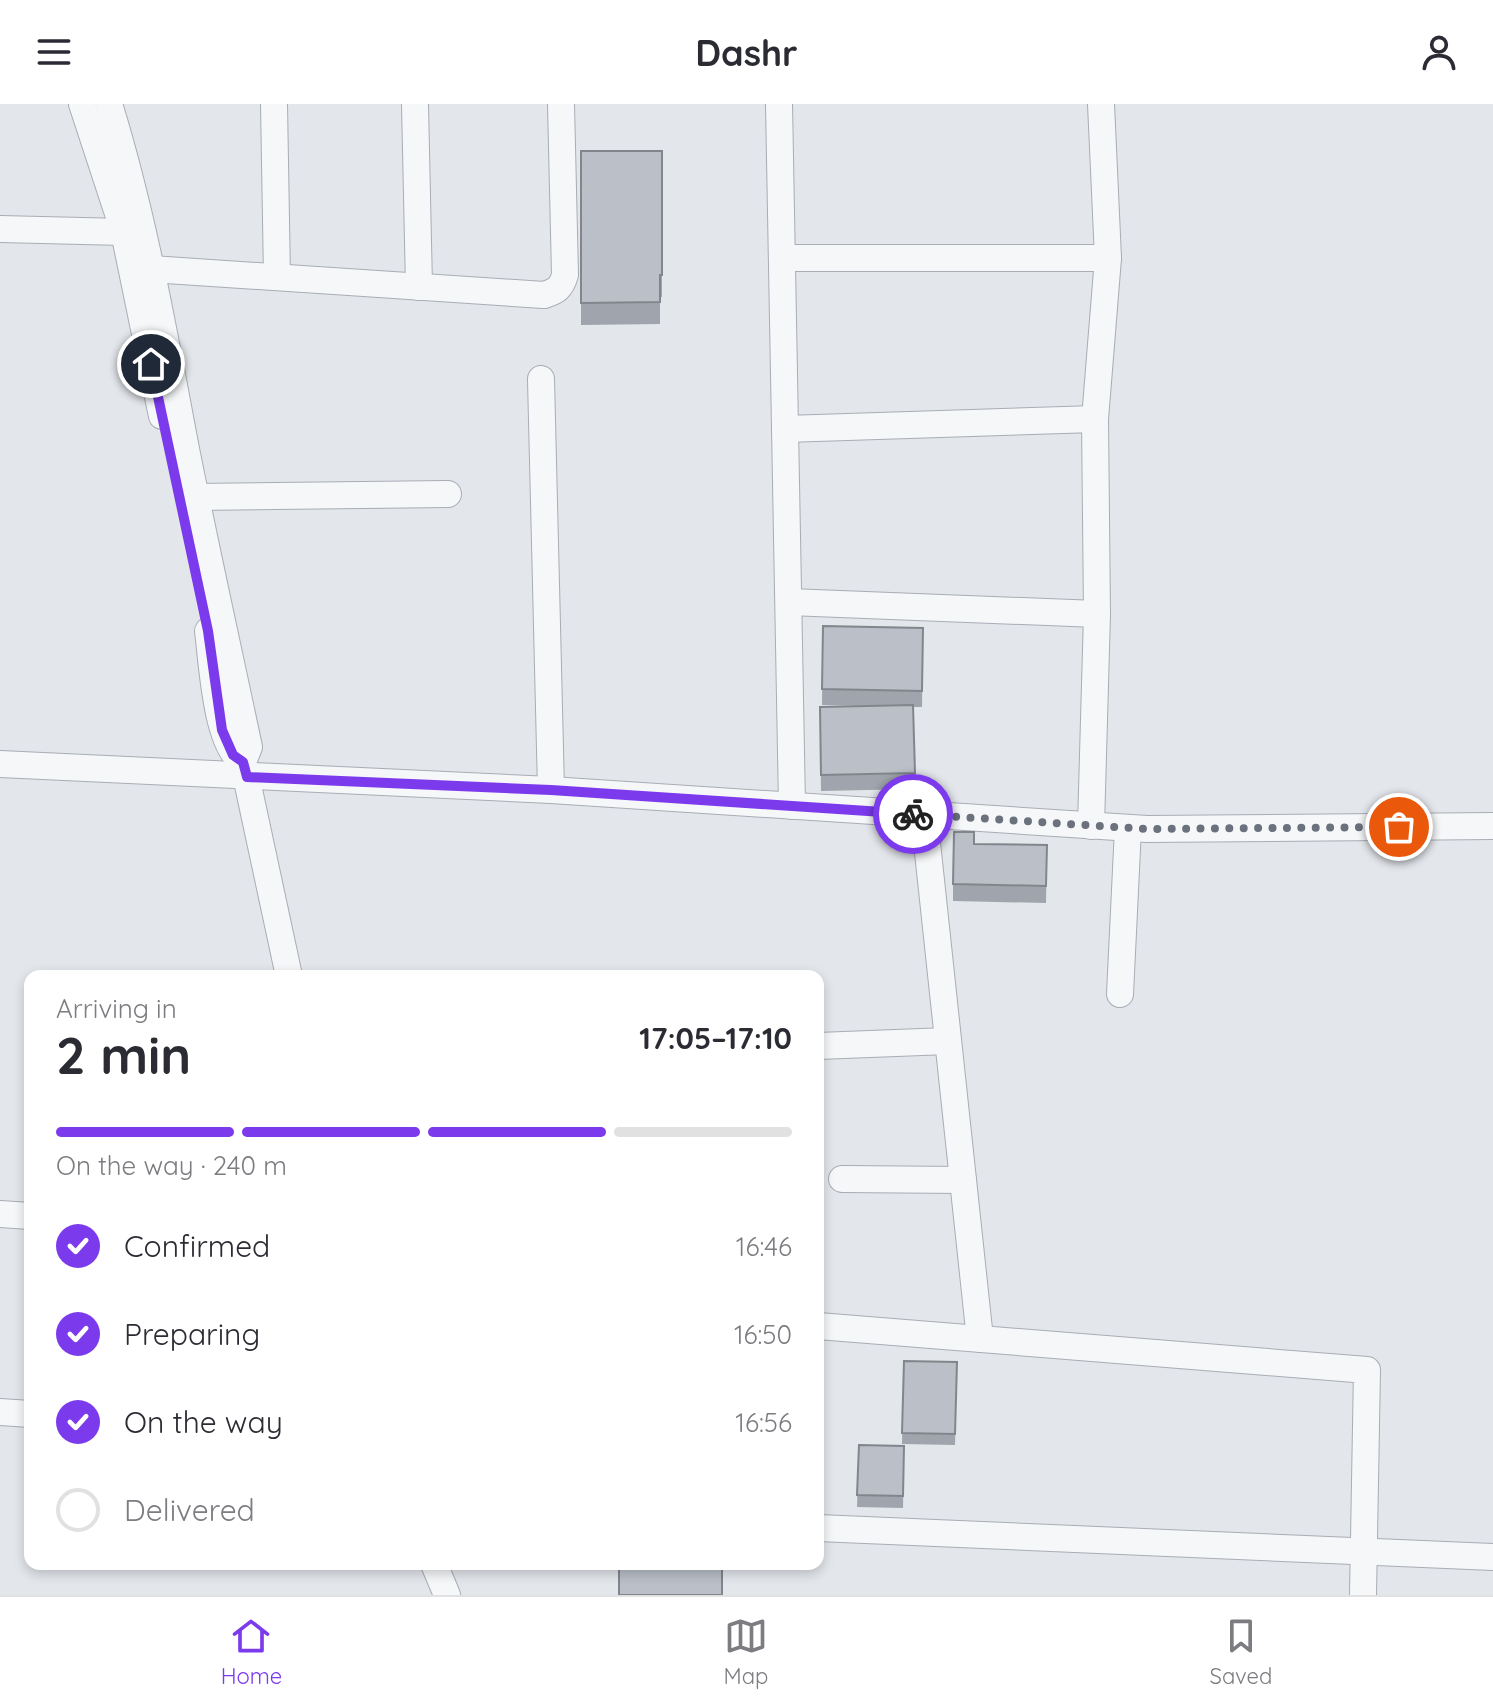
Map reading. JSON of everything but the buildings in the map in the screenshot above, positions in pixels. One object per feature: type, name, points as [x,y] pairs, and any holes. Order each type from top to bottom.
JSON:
[{"type":"street","points":[[82,104],[124,232],[141,270],[195,497],[249,747],[245,769],[288,970]]},
{"type":"street","points":[[109,104],[127,160],[141,270],[208,631],[222,730],[233,755],[245,769]]},
{"type":"street","points":[[274,104],[277,277]]},
{"type":"street","points":[[415,104],[419,287]]},
{"type":"street","points":[[141,270],[544,295],[556,292],[565,275],[561,104]]},
{"type":"street","points":[[779,104],[792,806]]},
{"type":"street","points":[[1091,826],[1097,614],[1095,419],[1108,258],[1101,104]]},
{"type":"street","points":[[0,229],[124,232]]},
{"type":"street","points":[[782,258],[1108,258]]},
{"type":"street","points":[[541,379],[551,790]]},
{"type":"street","points":[[785,429],[1095,419]]},
{"type":"street","points":[[195,497],[448,494]]},
{"type":"street","points":[[789,602],[1097,614]]},
{"type":"street","points":[[0,764],[245,769],[1128,828],[1493,826]]},
{"type":"street","points":[[924,815],[980,1339]]},
{"type":"street","points":[[1120,994],[1128,828]]},
{"type":"street","points":[[824,1046],[948,1041]]},
{"type":"street","points":[[842,1179],[963,1180]]},
{"type":"street","points":[[0,1214],[24,1216]]},
{"type":"street","points":[[824,1326],[1367,1370],[1363,1595]]},
{"type":"street","points":[[0,1412],[24,1414]]},
{"type":"street","points":[[824,1528],[1493,1557]]},
{"type":"street","points":[[437,1570],[447,1595]]},
{"type":"way so far","points":[[913,814],[1147,829],[1399,827]]},
{"type":"route","points":[[151,364],[208,631],[222,730],[233,755],[243,762],[247,777],[551,790],[913,814]]}]
